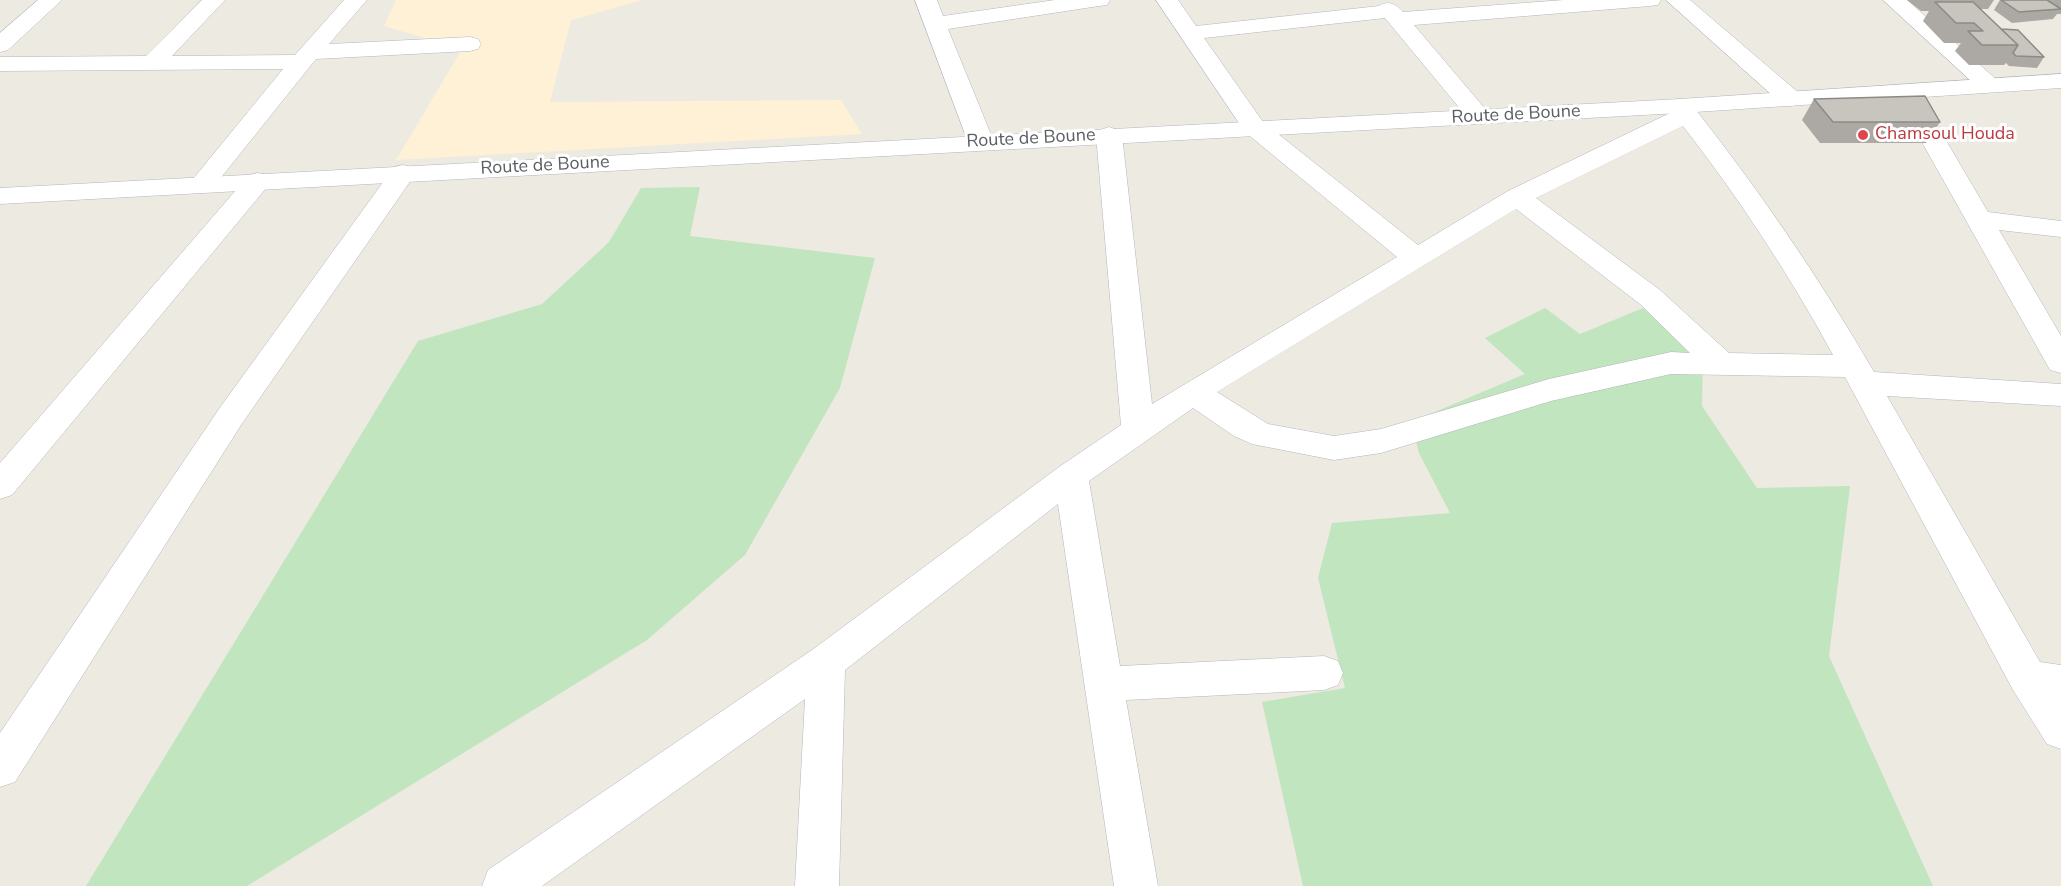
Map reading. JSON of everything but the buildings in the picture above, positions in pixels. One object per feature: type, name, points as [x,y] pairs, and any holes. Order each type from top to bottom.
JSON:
[{"type":"street","points":[[0,45],[51,0]]},
{"type":"street","points":[[152,63],[214,0]]},
{"type":"street","points":[[202,184],[356,0]]},
{"type":"street","points":[[926,0],[981,142]]},
{"type":"street","points":[[937,24],[1099,0]]},
{"type":"street","points":[[1167,0],[1254,127],[1418,259]]},
{"type":"street","points":[[1189,33],[1391,10],[1650,0]]},
{"type":"street","points":[[1677,0],[1791,99]]},
{"type":"street","points":[[1894,0],[1990,86]]},
{"type":"street","points":[[1391,10],[1480,117]]},
{"type":"street","points":[[0,64],[152,63],[306,57],[470,44]]},
{"type":"street","name":"Route de Boune","points":[[0,196],[1254,127],[1683,110],[1791,99],[2061,81]]},
{"type":"street","points":[[1906,92],[1981,219],[2061,362]]},
{"type":"street","points":[[504,886],[826,662],[1071,476],[1192,392],[1418,259],[1517,197],[1683,110],[1758,209],[1859,374],[2044,680],[2061,731]]},
{"type":"street","points":[[1109,135],[1138,429]]},
{"type":"street","points":[[0,768],[230,417],[404,174]]},
{"type":"street","points":[[0,486],[258,181]]},
{"type":"street","points":[[1517,197],[1650,297],[1719,362]]},
{"type":"street","points":[[1981,219],[2061,229]]},
{"type":"street","points":[[1192,392],[1246,428],[1264,435],[1334,448],[1381,441],[1505,402],[1616,373],[1671,363],[1719,362],[2061,395]]},
{"type":"street","points":[[1071,476],[1136,886]]},
{"type":"street","points":[[817,886],[826,662]]},
{"type":"street","points":[[1104,684],[1324,673]]},
{"type":"shaded area","points":[[396,0],[643,0],[571,20],[550,102],[841,100],[862,134],[396,160],[462,49],[384,26]]},
{"type":"green space","points":[[700,187],[690,236],[875,258],[840,388],[745,555],[647,640],[247,886],[86,886],[418,341],[542,304],[609,242],[641,188]]},
{"type":"green space","points":[[1545,308],[1580,334],[1643,308],[1703,356],[1702,406],[1757,488],[1850,486],[1829,656],[1933,886],[1303,886],[1262,702],[1345,688],[1318,578],[1332,523],[1450,513],[1419,453],[1411,422],[1525,374],[1485,338]]},
{"type":"place","name":"Chamsoul Houda","points":[[1863,135]]}]
